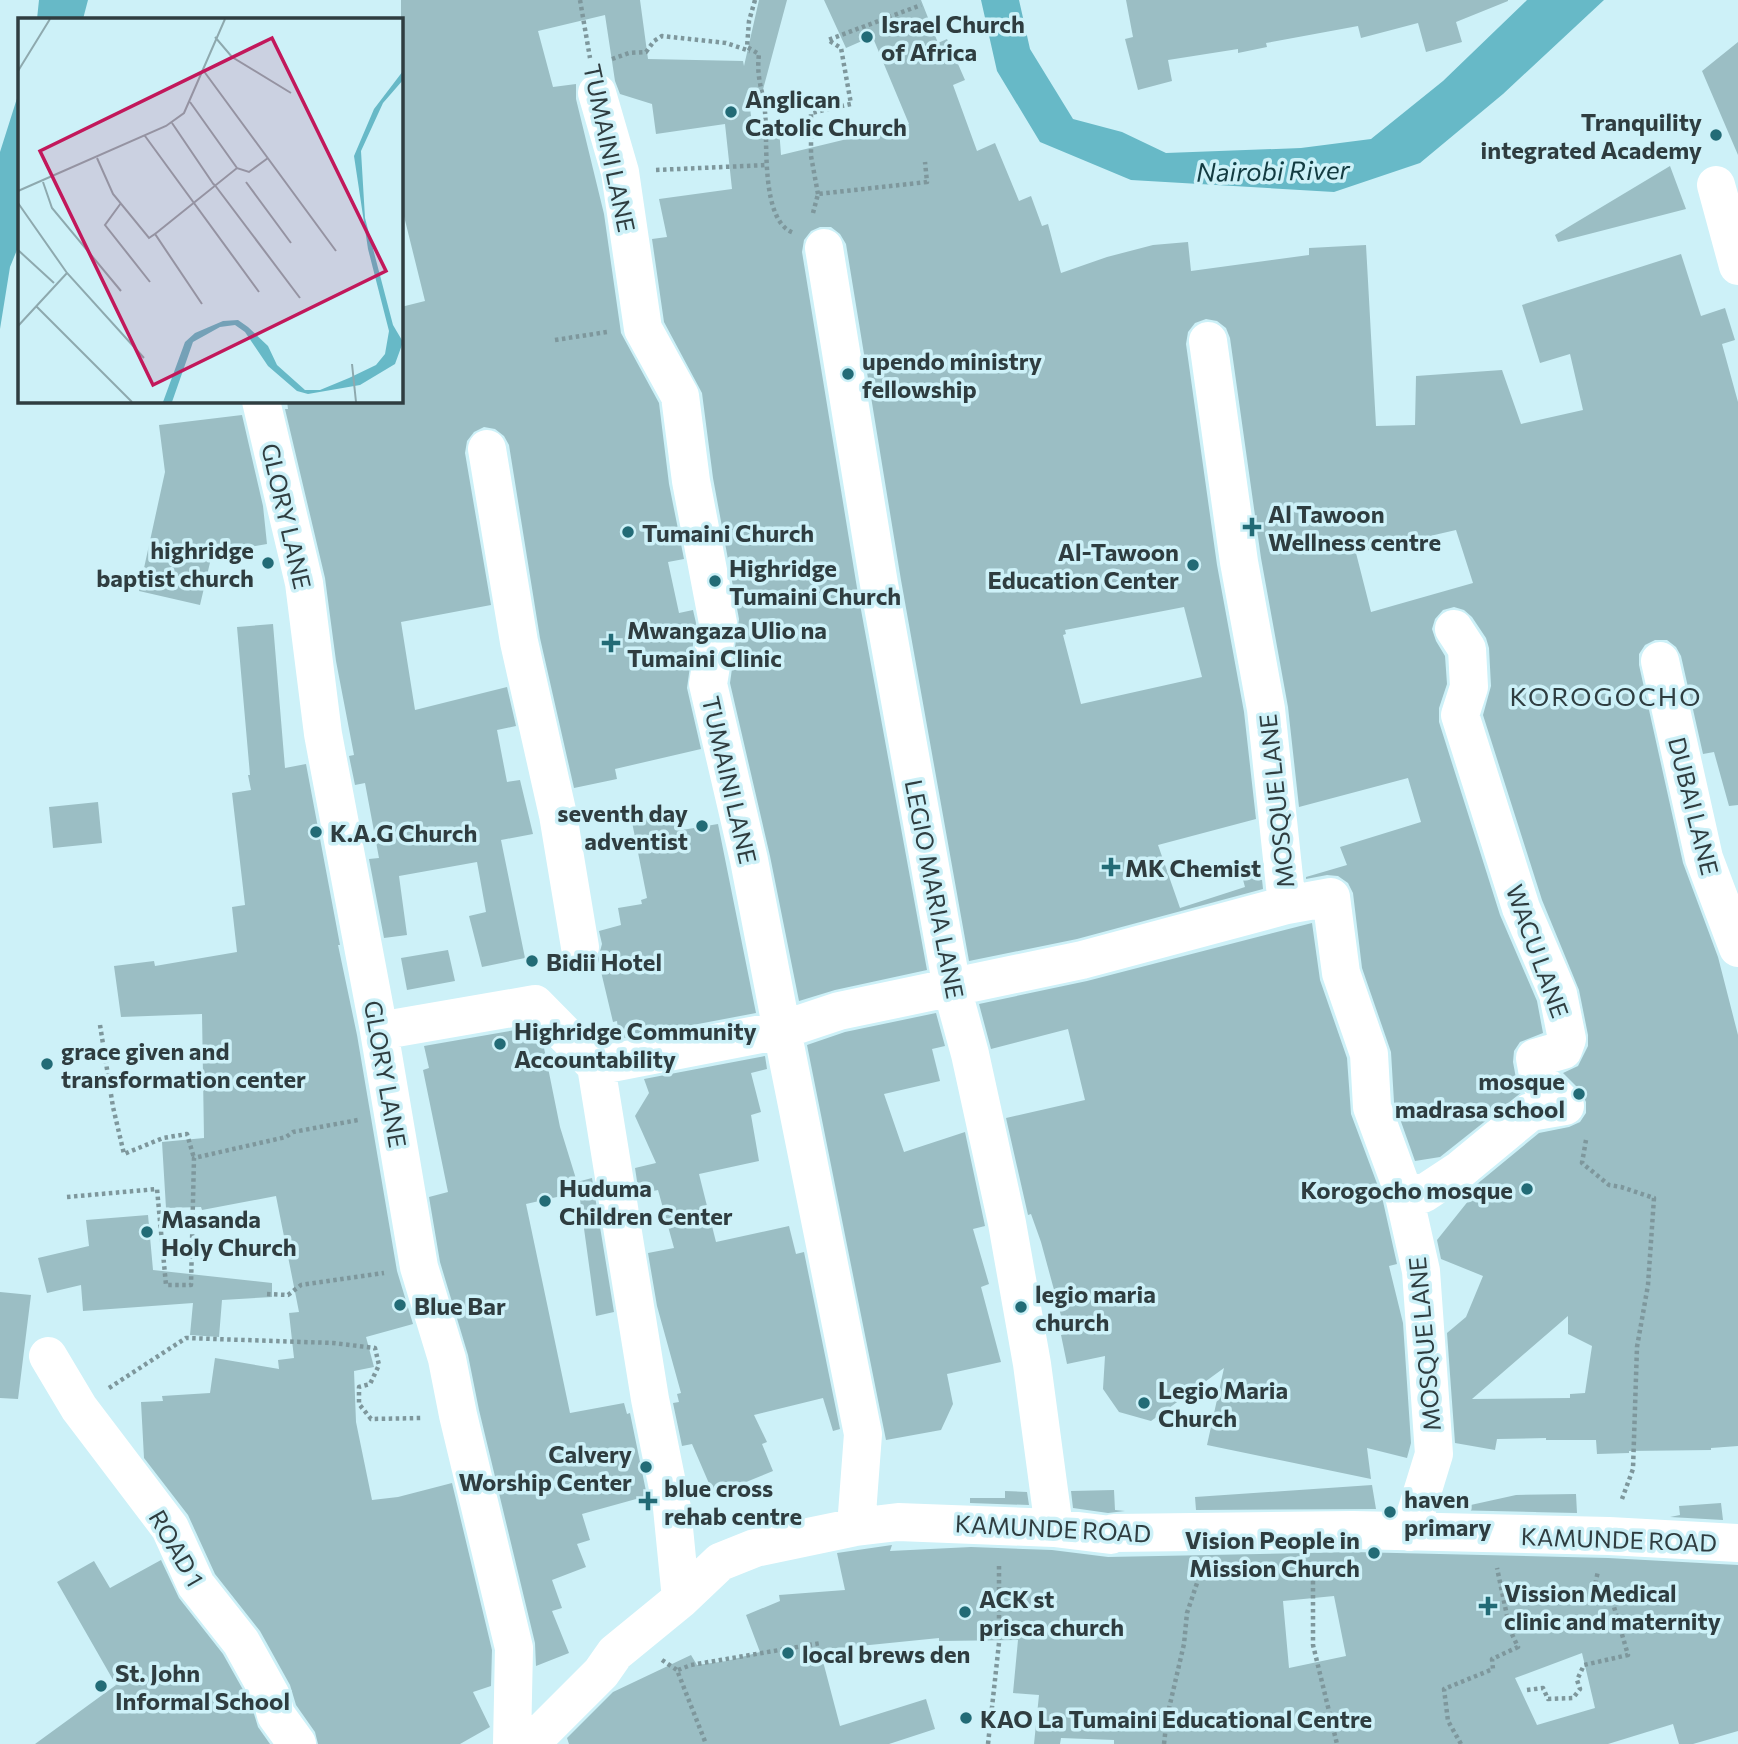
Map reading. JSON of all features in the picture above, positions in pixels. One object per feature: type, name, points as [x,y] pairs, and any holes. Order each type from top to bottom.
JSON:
[{"type":"street","name":"TUMAINI LANE","points":[[597,93],[620,172],[643,329],[680,396],[691,481],[718,623],[708,684],[749,860],[863,1434],[856,1527]]},
{"type":"street","points":[[1716,185],[1738,266]]},
{"type":"street","name":"LEGIO MARIA LANE","points":[[812,233],[952,988],[970,1054],[1007,1223],[1032,1364],[1054,1528]]},
{"type":"street","name":"MOSQUE LANE","points":[[1208,341],[1239,562],[1266,709],[1287,905],[1331,897],[1341,973],[1369,1054],[1372,1107],[1403,1191],[1421,1271],[1434,1454],[1410,1532]]},
{"type":"street","name":"GLORY LANE","points":[[261,402],[304,583],[323,734],[379,1031],[419,1267],[447,1359],[514,1648],[512,1744]]},
{"type":"street","points":[[487,449],[519,642],[558,816],[580,947]]},
{"type":"street","name":"WACU LANE","points":[[1403,1191],[1423,1195],[1461,1169],[1530,1112],[1565,1106],[1539,1080],[1535,1058],[1563,1050],[1567,1039],[1565,1021],[1558,994],[1521,908],[1460,715],[1469,687],[1467,649],[1454,629]]},
{"type":"street","name":"DUBAI LANE","points":[[1660,661],[1704,858],[1738,948]]},
{"type":"street","points":[[596,1066],[782,1031],[839,1011],[1082,960],[1287,905]]},
{"type":"street","points":[[379,1031],[535,1004],[596,1066],[650,1399],[672,1508],[681,1599]]},
{"type":"street","name":"ROAD 1","points":[[48,1356],[79,1408],[170,1528],[196,1585],[241,1642],[271,1696],[276,1715],[297,1744]]},
{"type":"street","name":"KAMUNDE ROAD","points":[[530,1744],[601,1673],[615,1653],[681,1599],[720,1562],[754,1548],[856,1527],[898,1522],[1054,1528],[1111,1535],[1242,1530],[1410,1532],[1604,1549],[1738,1543]]},
{"type":"path","name":"TUMAINI LANE","points":[[580,0],[597,93]]},
{"type":"path","points":[[754,0],[747,47],[759,54]]},
{"type":"path","points":[[759,54],[757,73],[765,104],[770,195],[782,226],[812,233],[818,194],[811,156],[811,113],[851,104],[841,48],[828,40],[921,5]]},
{"type":"path","points":[[597,93],[606,61],[629,53],[646,52],[654,41],[662,36],[726,43],[759,54]]},
{"type":"path","points":[[818,194],[928,182],[925,162]]},
{"type":"path","points":[[620,172],[767,164]]},
{"type":"path","points":[[555,340],[593,333],[643,329]]},
{"type":"path","points":[[67,1197],[157,1189],[166,1285],[191,1286],[194,1158],[187,1134],[163,1138],[124,1154],[113,1107],[100,1026]]},
{"type":"path","points":[[194,1158],[286,1137],[293,1132],[393,1114]]},
{"type":"path","points":[[1527,1690],[1543,1688],[1548,1699],[1573,1698],[1580,1689],[1577,1680],[1584,1664],[1628,1655],[1612,1600],[1595,1585],[1604,1549],[1633,1469],[1637,1347],[1648,1285],[1654,1198],[1609,1185],[1582,1163],[1586,1140]]},
{"type":"path","points":[[267,1294],[288,1295],[301,1285],[419,1267]]},
{"type":"path","points":[[79,1408],[186,1338],[333,1343],[375,1348],[379,1365],[370,1384],[359,1387],[359,1404],[371,1419],[458,1415]]},
{"type":"path","points":[[988,1744],[999,1643],[999,1555]]},
{"type":"path","points":[[1312,1561],[1313,1645],[1337,1744]]},
{"type":"path","points":[[1164,1744],[1167,1717],[1184,1644],[1187,1612],[1197,1583],[1196,1562]]},
{"type":"path","points":[[1461,1744],[1448,1721],[1444,1689],[1493,1669],[1492,1658],[1518,1647],[1510,1630],[1495,1562]]},
{"type":"path","points":[[677,1670],[691,1665],[821,1643]]},
{"type":"path","points":[[654,1654],[677,1670],[706,1744]]},
{"type":"water","points":[[39,0],[88,0],[83,18],[37,18]]},
{"type":"water","name":"Nairobi River","points":[[981,0],[1019,0],[1030,49],[1073,119],[1122,132],[1166,153],[1301,148],[1371,139],[1443,81],[1527,0],[1604,0],[1503,94],[1420,163],[1334,192],[1131,180],[1040,142],[997,71]]},
{"type":"water","points":[[18,95],[18,247],[10,267],[0,329],[0,152]]},
{"type":"building","points":[[401,0],[640,0],[648,59],[743,61],[744,66],[759,0],[787,0],[761,97],[748,93],[753,131],[779,128],[781,155],[909,124],[873,38],[846,48],[824,0],[921,0],[938,43],[947,39],[965,80],[953,85],[977,151],[995,143],[1019,201],[1031,196],[1042,226],[1048,224],[1061,273],[1153,245],[1188,242],[1191,271],[1309,255],[1309,248],[1366,245],[1376,426],[1415,425],[1416,376],[1502,370],[1521,424],[1583,410],[1570,354],[1540,363],[1522,305],[1681,254],[1701,316],[1725,308],[1735,340],[1722,344],[1738,402],[1738,805],[1729,806],[1714,752],[1703,754],[1681,656],[1676,647],[1667,640],[1655,640],[1645,645],[1639,654],[1639,665],[1683,863],[1718,957],[1738,1035],[1738,1446],[1711,1450],[1597,1454],[1596,1440],[1497,1439],[1495,1450],[1455,1443],[1447,1333],[1466,1317],[1483,1276],[1441,1259],[1437,1240],[1473,1195],[1471,1189],[1539,1133],[1569,1127],[1580,1122],[1586,1113],[1586,1102],[1581,1091],[1563,1073],[1578,1066],[1588,1046],[1579,990],[1542,900],[1483,715],[1491,686],[1486,638],[1464,610],[1454,607],[1443,610],[1435,619],[1432,629],[1445,656],[1447,684],[1439,708],[1439,722],[1500,915],[1537,1001],[1543,1033],[1520,1042],[1514,1051],[1517,1084],[1522,1092],[1440,1157],[1415,1161],[1394,1102],[1391,1052],[1362,968],[1353,893],[1348,883],[1338,876],[1306,877],[1347,865],[1340,847],[1421,822],[1408,778],[1299,807],[1288,707],[1261,558],[1230,338],[1226,328],[1217,321],[1206,319],[1195,323],[1188,332],[1186,344],[1217,565],[1244,712],[1256,819],[1158,845],[1180,908],[1245,887],[1242,876],[1261,870],[1263,889],[1077,939],[969,961],[901,580],[846,244],[840,234],[831,227],[820,227],[811,231],[804,240],[802,252],[857,588],[927,970],[835,990],[799,1001],[770,856],[730,683],[739,619],[713,478],[702,393],[664,322],[652,239],[667,237],[659,199],[732,189],[725,124],[656,134],[652,104],[620,94],[615,81],[605,15],[538,31],[553,87],[576,84],[576,99],[604,214],[621,333],[659,403],[669,484],[684,559],[668,562],[679,613],[693,610],[696,623],[687,688],[701,749],[615,769],[617,779],[574,788],[540,638],[509,445],[504,436],[495,429],[484,427],[474,432],[467,441],[465,453],[491,605],[401,622],[415,710],[507,687],[516,726],[497,730],[507,782],[520,780],[533,834],[501,840],[525,958],[482,967],[469,916],[486,912],[477,862],[399,876],[407,935],[384,938],[369,859],[379,858],[365,783],[355,785],[349,756],[354,755],[336,661],[325,578],[285,409],[288,409],[287,402],[402,402],[402,307],[425,301],[402,208]],"holes":[[[1456,530],[1473,583],[1371,612],[1356,553]],[[1184,607],[1202,677],[1081,704],[1063,635],[1066,634],[1065,630]],[[1568,1316],[1568,1334],[1592,1346],[1585,1393],[1570,1394],[1570,1398],[1472,1399]]]},
{"type":"building","points":[[1126,0],[1508,1],[1456,22],[1462,42],[1426,52],[1418,23],[1361,38],[1358,26],[1266,43],[1267,47],[1238,53],[1238,49],[1168,60],[1172,81],[1138,90],[1125,39],[1133,37]]},
{"type":"building","points":[[1738,42],[1738,155],[1702,71]]},
{"type":"building","points":[[1670,166],[1686,209],[1558,242],[1555,235]]},
{"type":"building","points":[[242,415],[263,506],[267,544],[212,554],[200,605],[139,591],[165,472],[159,425]]},
{"type":"building","points":[[273,624],[285,768],[306,764],[357,1035],[397,1271],[413,1324],[366,1337],[374,1367],[354,1371],[356,1422],[372,1500],[398,1497],[452,1483],[492,1650],[491,1686],[473,1692],[490,1727],[460,1744],[318,1744],[315,1732],[296,1705],[290,1685],[260,1631],[215,1574],[188,1515],[144,1458],[141,1402],[163,1401],[162,1396],[210,1393],[215,1358],[279,1369],[278,1360],[294,1358],[289,1313],[299,1312],[276,1196],[202,1210],[201,1207],[166,1208],[162,1142],[204,1138],[202,1014],[121,1017],[114,966],[154,961],[155,966],[237,952],[232,907],[245,905],[232,793],[251,790],[237,627]]},
{"type":"building","points":[[98,802],[102,843],[53,848],[49,807]]},
{"type":"building","points":[[678,810],[682,830],[718,824],[756,1013],[619,1039],[617,1021],[613,1022],[598,959],[602,944],[599,931],[621,925],[618,908],[642,904],[641,900],[647,898],[631,817]]},
{"type":"building","points":[[1312,923],[1320,980],[1347,1058],[1351,1114],[1382,1197],[1397,1264],[1389,1266],[1403,1323],[1411,1443],[1407,1458],[1367,1448],[1371,1479],[1207,1445],[1224,1368],[1151,1421],[1119,1412],[1103,1389],[1105,1356],[1067,1364],[1061,1335],[1066,1334],[1041,1242],[1031,1214],[1028,1215],[1006,1118],[1085,1100],[1068,1029],[991,1049],[979,1004],[1087,981]]},
{"type":"building","points":[[448,950],[455,981],[407,990],[401,958]]},
{"type":"building","points":[[936,1013],[945,1046],[932,1049],[940,1081],[884,1094],[904,1152],[965,1132],[985,1226],[973,1229],[989,1284],[981,1287],[1001,1362],[947,1374],[953,1404],[941,1430],[886,1440],[807,1045],[845,1032]]},
{"type":"building","points":[[527,1028],[543,1043],[560,1127],[577,1182],[592,1178],[614,1312],[596,1316],[579,1192],[526,1204],[570,1413],[624,1403],[627,1414],[630,1413],[647,1496],[582,1514],[590,1540],[577,1544],[586,1567],[552,1580],[562,1608],[552,1611],[569,1653],[536,1666],[535,1643],[468,1355],[440,1262],[429,1197],[448,1192],[423,1070],[429,1068],[424,1046]]},
{"type":"building","points":[[765,1056],[767,1069],[751,1073],[761,1112],[751,1115],[759,1161],[699,1174],[716,1242],[789,1226],[796,1254],[804,1252],[840,1429],[833,1431],[823,1398],[754,1415],[767,1442],[762,1444],[773,1471],[714,1495],[692,1444],[682,1446],[673,1403],[679,1402],[677,1394],[681,1393],[657,1306],[648,1253],[674,1248],[658,1190],[639,1194],[635,1168],[656,1163],[635,1116],[649,1093],[644,1079]]},
{"type":"building","points":[[148,1215],[153,1270],[272,1283],[272,1297],[222,1300],[219,1337],[190,1335],[193,1303],[83,1311],[81,1285],[47,1293],[38,1258],[89,1246],[86,1220]]},
{"type":"building","points":[[0,1292],[31,1295],[18,1399],[0,1398]]},
{"type":"building","points":[[1372,1485],[1376,1509],[1196,1510],[1195,1497]]},
{"type":"building","points":[[1114,1490],[1115,1510],[1125,1511],[1108,1513],[1073,1508],[1071,1491]]},
{"type":"building","points":[[1005,1491],[1027,1492],[1029,1505],[970,1503],[970,1498],[1005,1498]]},
{"type":"building","points":[[1576,1494],[1577,1513],[1448,1510],[1516,1495]]},
{"type":"building","points":[[1721,1503],[1723,1520],[1670,1517],[1680,1515],[1679,1506]]},
{"type":"building","points":[[892,1545],[890,1551],[971,1547],[1052,1550],[1108,1557],[1353,1552],[1608,1558],[1738,1565],[1738,1731],[1693,1744],[1679,1744],[1673,1724],[1608,1744],[1114,1744],[1114,1740],[1061,1738],[1060,1744],[1034,1744],[1039,1695],[1013,1693],[1018,1640],[939,1641],[939,1638],[820,1650],[840,1726],[926,1699],[935,1729],[889,1744],[569,1744],[567,1738],[613,1692],[691,1655],[697,1665],[727,1661],[760,1652],[746,1615],[780,1601],[779,1595],[845,1590],[837,1553]],"holes":[[[1334,1596],[1346,1656],[1289,1668],[1283,1601]],[[1582,1653],[1595,1708],[1537,1725],[1515,1678]]]},
{"type":"building","points":[[161,1560],[179,1598],[223,1654],[251,1704],[258,1727],[270,1744],[35,1744],[116,1685],[57,1582],[94,1561],[110,1588]]},
{"type":"place","name":"Israel Church of Africa","points":[[867,37]]},
{"type":"place","name":"Anglican Catolic Church","points":[[731,112]]},
{"type":"place","name":"Tranquility integrated Academy","points":[[1716,135]]},
{"type":"place","name":"upendo ministry fellowship","points":[[848,374]]},
{"type":"place","name":"Al Tawoon Wellness centre","points":[[1252,527]]},
{"type":"place","name":"Tumaini Church","points":[[628,532]]},
{"type":"place","name":"highridge baptist church","points":[[268,563]]},
{"type":"place","name":"Al-Tawoon Education Center","points":[[1193,565]]},
{"type":"place","name":"Highridge Tumaini Church","points":[[715,581]]},
{"type":"place","name":"Mwangaza Ulio na Tumaini Clinic","points":[[611,643]]},
{"type":"place","name":"seventh day adventist","points":[[702,826]]},
{"type":"place","name":"K.A.G Church","points":[[316,832]]},
{"type":"place","name":"MK Chemist","points":[[1111,867]]},
{"type":"place","name":"Bidii Hotel","points":[[532,961]]},
{"type":"place","name":"Highridge Community Accountability","points":[[500,1044]]},
{"type":"place","name":"grace given and transformation center","points":[[47,1064]]},
{"type":"place","name":"mosque madrasa school","points":[[1579,1094]]},
{"type":"place","name":"Korogocho mosque","points":[[1527,1189]]},
{"type":"place","name":"Huduma Children Center","points":[[545,1201]]},
{"type":"place","name":"Masanda Holy Church","points":[[147,1232]]},
{"type":"place","name":"Blue Bar","points":[[400,1305]]},
{"type":"place","name":"legio maria church","points":[[1021,1307]]},
{"type":"place","name":"Legio Maria Church","points":[[1144,1403]]},
{"type":"place","name":"Calvery Worship Center","points":[[646,1467]]},
{"type":"place","name":"blue cross rehab centre","points":[[648,1501]]},
{"type":"place","name":"haven primary","points":[[1390,1512]]},
{"type":"place","name":"Vision People in Mission Church","points":[[1374,1553]]},
{"type":"place","name":"Vission Medical clinic and maternity","points":[[1488,1606]]},
{"type":"place","name":"ACK st prisca church","points":[[965,1612]]},
{"type":"place","name":"local brews den","points":[[788,1653]]},
{"type":"place","name":"St. John Informal School","points":[[101,1686]]},
{"type":"place","name":"KAO La Tumaini Educational Centre","points":[[966,1718]]},
{"type":"district","name":"KOROGOCHO","points":[[1606,695]]}]
